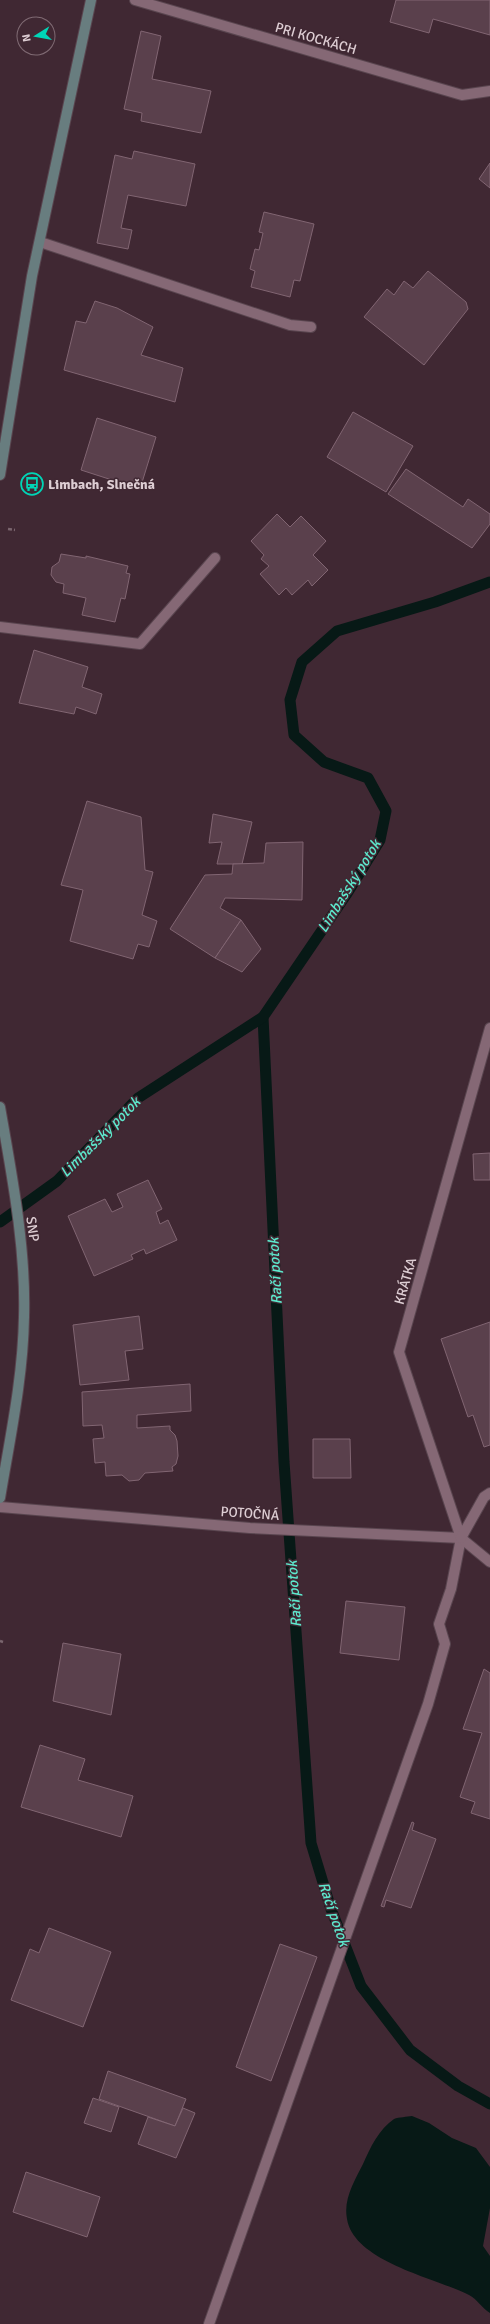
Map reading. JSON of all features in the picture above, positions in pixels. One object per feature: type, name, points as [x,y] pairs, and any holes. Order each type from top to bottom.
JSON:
[{"type":"street","points":[[0,474],[32,276],[90,0]]},
{"type":"street","name":"PRI KOCKÁCH","points":[[135,0],[462,95],[490,91]]},
{"type":"street","points":[[40,242],[290,325],[311,327]]},
{"type":"street","points":[[0,627],[140,644],[215,558]]},
{"type":"street","name":"KRÁTKA","points":[[461,1538],[399,1352],[490,1028]]},
{"type":"street","name":"SNP","points":[[0,1107],[22,1243],[24,1318],[16,1405],[0,1498]]},
{"type":"street","points":[[209,2324],[428,1704],[444,1644],[439,1624],[451,1589],[461,1538],[484,1497],[490,1493]]},
{"type":"street","name":"POTOČNÁ","points":[[0,1507],[250,1528],[461,1538]]},
{"type":"street","points":[[461,1538],[490,1562]]},
{"type":"path","points":[[8,529],[15,530]]},
{"type":"shaded area","points":[[412,2116],[429,2123],[452,2138],[476,2148],[490,2167],[490,2208],[483,2246],[490,2256],[490,2313],[469,2295],[398,2267],[364,2247],[353,2234],[347,2219],[346,2212],[350,2190],[379,2133],[394,2119]]},
{"type":"building","points":[[396,0],[490,0],[490,35],[433,19],[429,33],[390,22]]},
{"type":"building","points":[[141,31],[161,36],[152,79],[211,91],[201,133],[141,121],[142,113],[124,109]]},
{"type":"building","points":[[134,151],[195,164],[186,206],[128,195],[121,228],[132,230],[128,249],[97,243],[115,155],[132,159]]},
{"type":"building","points":[[490,163],[490,188],[479,179]]},
{"type":"building","points":[[264,212],[314,224],[300,281],[294,280],[290,297],[251,287],[255,271],[250,269],[255,249],[259,250],[263,233],[259,232]]},
{"type":"building","points":[[428,271],[466,302],[468,309],[424,365],[364,317],[387,289],[394,295],[404,281],[413,288]]},
{"type":"building","points":[[95,301],[117,308],[153,327],[141,355],[183,368],[175,402],[64,370],[76,321],[86,323]]},
{"type":"building","points":[[353,412],[413,446],[386,492],[327,457]]},
{"type":"building","points":[[97,418],[156,437],[140,489],[81,470]]},
{"type":"building","points":[[406,469],[463,507],[468,499],[490,514],[490,524],[472,548],[388,494]]},
{"type":"building","points":[[277,514],[290,527],[301,516],[326,541],[313,555],[328,570],[312,586],[308,580],[292,595],[286,588],[279,595],[260,574],[269,566],[261,559],[264,555],[251,541]]},
{"type":"building","points":[[61,554],[86,558],[86,556],[128,566],[126,573],[130,574],[125,599],[121,598],[115,622],[82,615],[86,598],[63,593],[64,584],[56,582],[51,575],[52,567],[59,562]]},
{"type":"building","points":[[34,650],[88,667],[82,687],[102,694],[96,714],[76,707],[74,714],[19,703]]},
{"type":"building","points":[[87,801],[141,817],[145,870],[153,872],[142,915],[157,921],[149,947],[138,944],[133,959],[70,941],[83,890],[61,885]]},
{"type":"building","points":[[213,814],[252,822],[242,864],[217,864],[222,842],[209,843]]},
{"type":"building","points":[[303,842],[302,900],[225,898],[220,908],[241,920],[215,958],[170,929],[205,875],[232,874],[233,864],[264,863],[266,843]]},
{"type":"building","points":[[241,920],[261,949],[242,972],[215,958]]},
{"type":"building","points":[[490,1153],[490,1180],[474,1180],[473,1154]]},
{"type":"building","points":[[148,1180],[162,1209],[156,1212],[160,1224],[168,1220],[177,1240],[146,1254],[144,1249],[131,1255],[133,1259],[94,1276],[68,1216],[105,1199],[112,1212],[123,1207],[117,1194]]},
{"type":"building","points":[[139,1316],[143,1349],[125,1351],[129,1380],[80,1385],[73,1325]]},
{"type":"building","points":[[490,1322],[490,1445],[484,1447],[473,1415],[468,1417],[441,1339]]},
{"type":"building","points":[[190,1384],[191,1411],[137,1415],[137,1428],[170,1426],[170,1430],[175,1435],[177,1441],[178,1456],[176,1464],[172,1467],[173,1471],[145,1473],[139,1480],[129,1481],[122,1475],[106,1476],[105,1462],[95,1463],[93,1439],[104,1438],[102,1425],[83,1426],[82,1392]]},
{"type":"building","points":[[313,1439],[350,1439],[351,1478],[313,1478]]},
{"type":"building","points":[[346,1601],[405,1607],[399,1660],[340,1653]]},
{"type":"building","points":[[63,1643],[121,1654],[111,1715],[53,1701]]},
{"type":"building","points":[[484,1669],[490,1673],[490,1819],[471,1813],[475,1802],[460,1797],[482,1733],[463,1729]]},
{"type":"building","points":[[40,1745],[85,1759],[78,1780],[133,1796],[121,1837],[21,1807]]},
{"type":"building","points":[[412,1822],[414,1823],[412,1830],[436,1839],[411,1908],[386,1900],[384,1907],[381,1906]]},
{"type":"building","points":[[49,1928],[111,1952],[83,2027],[11,2000],[30,1949],[39,1953]]},
{"type":"building","points":[[280,1944],[317,1957],[271,2081],[236,2067]]},
{"type":"building","points":[[108,2071],[186,2099],[175,2126],[99,2099]]},
{"type":"building","points":[[93,2098],[119,2107],[111,2132],[84,2123]]},
{"type":"building","points":[[183,2108],[195,2113],[176,2158],[138,2144],[148,2117],[175,2126]]},
{"type":"building","points":[[26,2172],[100,2197],[87,2237],[13,2212]]},
{"type":"waterway","name":"Limbašský potok","points":[[0,1222],[57,1181],[138,1098],[263,1017],[346,895],[380,840],[386,811],[368,778],[324,762],[294,735],[290,700],[302,662],[337,631],[435,602],[490,582]]},
{"type":"waterway","name":"Račí potok","points":[[263,1017],[284,1462],[311,1843],[331,1909],[361,1986],[410,2050],[458,2086],[490,2104]]},
{"type":"place","name":"Limbach, Slnečná","points":[[32,484]]}]
